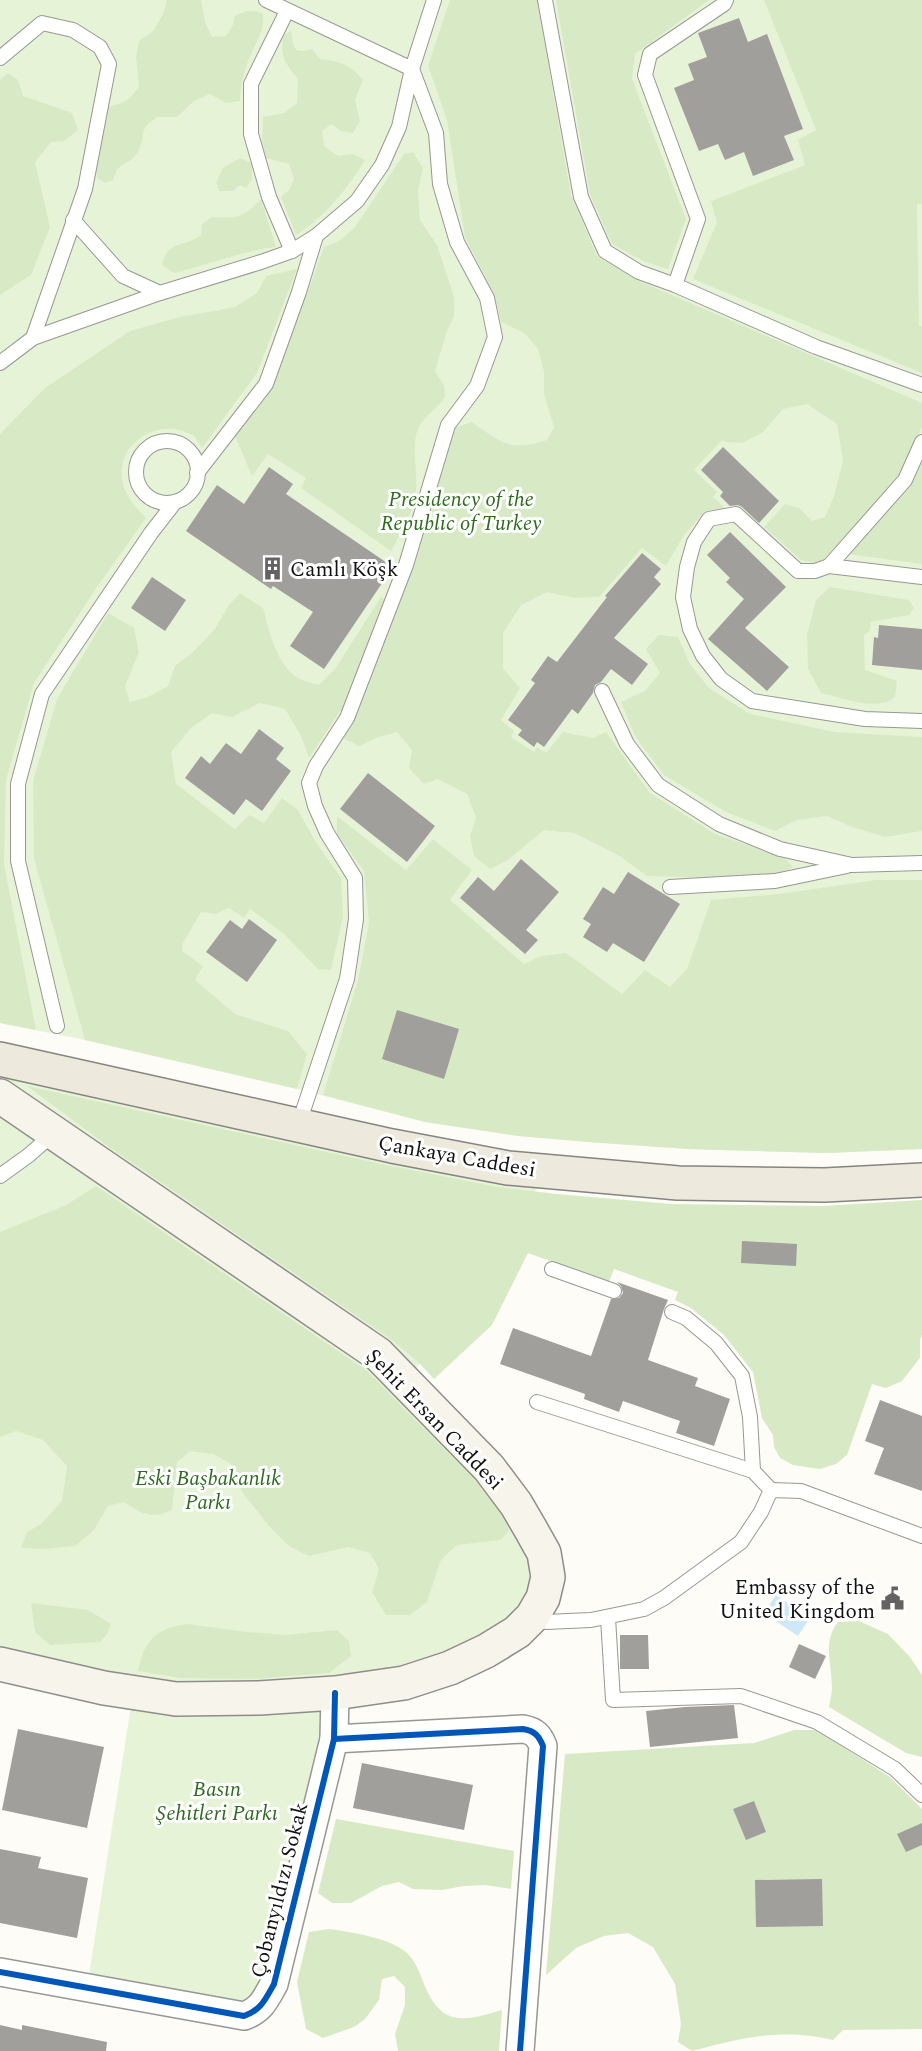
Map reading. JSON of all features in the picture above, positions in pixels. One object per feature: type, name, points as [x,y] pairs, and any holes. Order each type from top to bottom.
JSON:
[{"type":"main road","name":"Çankaya Caddesi","points":[[0,1059],[298,1126],[508,1168],[678,1184],[825,1185],[922,1180]]},
{"type":"main road","name":"Şehit Ersan Caddesi","points":[[0,1095],[53,1134],[378,1354],[489,1468],[516,1504],[544,1553],[548,1577],[543,1598],[532,1617],[517,1632],[486,1651],[450,1668],[404,1683],[335,1693],[259,1698],[176,1699],[104,1688],[0,1664]]},
{"type":"street","name":"Çobanyıldızı Sokak","points":[[0,1971],[244,2016],[256,2012],[263,2005],[274,1984],[334,1739],[335,1693]]},
{"type":"street","points":[[334,1739],[523,1729],[531,1730],[539,1738],[543,1746],[520,2051]]},
{"type":"lane","points":[[266,0],[412,69],[435,133],[440,184],[457,242],[487,298],[495,337],[477,386],[448,425],[406,565],[347,718],[316,766],[309,783],[315,806],[327,833],[355,878],[356,919],[347,979],[298,1126]]},
{"type":"lane","points":[[0,363],[33,338],[160,293],[292,251],[316,236],[357,201],[382,165],[399,127],[412,69],[434,0]]},
{"type":"lane","points":[[545,0],[581,197],[605,251],[639,272],[675,285],[816,347],[922,385]]},
{"type":"lane","points":[[675,285],[698,219],[645,75],[650,54],[724,4],[726,0]]},
{"type":"lane","points":[[287,11],[251,84],[251,134],[269,197],[292,251]]},
{"type":"lane","points":[[0,58],[42,23],[73,30],[100,47],[109,64],[85,189],[33,338]]},
{"type":"lane","points":[[73,220],[123,276],[160,293]]},
{"type":"lane","points":[[197,473],[266,384],[299,292],[316,236]]},
{"type":"lane","points":[[922,442],[905,480],[829,566],[816,571],[798,571],[736,514],[709,519],[694,542],[687,567],[683,597],[690,629],[703,656],[721,679],[752,701],[865,719],[922,721]]},
{"type":"lane","points":[[57,1026],[18,861],[18,784],[42,694],[151,533],[175,502],[190,492],[195,485],[197,473],[192,454],[180,444],[156,443],[139,459],[136,475],[142,489],[154,500],[175,502]]},
{"type":"lane","points":[[829,566],[922,577]]},
{"type":"lane","points":[[602,692],[627,744],[658,785],[718,824],[780,849],[852,865]]},
{"type":"lane","points":[[670,887],[775,881],[852,865],[922,863]]},
{"type":"lane","points":[[0,1176],[53,1134]]},
{"type":"lane","points":[[552,1269],[614,1291]]},
{"type":"lane","points":[[672,1312],[686,1318],[716,1343],[742,1376],[750,1416],[753,1471]]},
{"type":"lane","points":[[537,1402],[753,1471],[771,1490],[801,1491],[922,1536]]},
{"type":"lane","points":[[532,1617],[546,1622],[608,1618],[644,1609],[664,1598],[741,1542],[761,1512],[771,1490]]},
{"type":"lane","points":[[608,1618],[613,1700],[741,1696],[818,1722],[895,1769],[922,1796]]},
{"type":"green space","name":"Presidency of the Republic of Turkey","points":[[0,0],[922,0],[922,1149],[827,1153],[687,1149],[518,1136],[425,1122],[297,1089],[85,1040],[0,1023]]},
{"type":"green space","points":[[167,0],[201,0],[205,22],[212,37],[226,36],[233,25],[235,16],[239,14],[252,11],[263,14],[260,33],[244,73],[240,101],[226,103],[210,94],[194,101],[177,117],[157,117],[146,126],[137,153],[118,169],[113,180],[105,183],[97,178],[96,166],[108,107],[126,101],[139,86],[136,57],[139,41],[154,30],[164,12]]},
{"type":"green space","points":[[450,0],[537,0],[571,195],[597,256],[637,280],[922,403],[922,427],[899,479],[824,559],[814,563],[801,560],[764,527],[785,504],[799,508],[812,521],[825,517],[834,496],[843,461],[837,424],[807,404],[783,409],[762,433],[742,443],[722,440],[694,470],[717,492],[713,497],[725,508],[705,512],[684,535],[666,566],[642,548],[599,597],[575,598],[547,592],[521,605],[503,633],[503,668],[520,688],[501,720],[514,731],[511,737],[534,752],[537,747],[546,753],[563,732],[593,738],[606,732],[650,793],[715,834],[784,857],[793,867],[777,874],[713,878],[647,876],[618,855],[574,833],[544,830],[508,860],[490,869],[474,856],[470,836],[476,818],[467,794],[438,779],[424,784],[409,768],[412,750],[397,732],[359,746],[341,737],[354,718],[413,568],[455,428],[472,422],[499,440],[524,445],[547,440],[554,427],[544,394],[544,371],[538,349],[524,333],[501,322],[494,294],[465,237],[447,120],[428,66]]},
{"type":"green space","points":[[556,0],[709,0],[635,54],[632,79],[686,219],[668,269],[645,262],[612,244],[590,194]]},
{"type":"green space","points":[[764,0],[922,0],[922,204],[917,204],[922,373],[693,279],[717,222],[711,201],[805,165],[798,140],[816,130]]},
{"type":"green space","points":[[291,31],[296,50],[312,49],[320,59],[344,64],[363,80],[355,100],[360,121],[353,133],[341,131],[331,124],[322,131],[324,146],[338,156],[353,154],[365,160],[335,202],[296,235],[281,197],[289,190],[294,179],[289,164],[266,158],[262,142],[263,117],[284,113],[297,103],[298,79],[287,64],[282,49],[283,36]]},
{"type":"green space","points":[[8,73],[18,80],[23,96],[72,113],[78,130],[64,141],[51,142],[35,162],[50,227],[31,275],[0,295],[0,80]]},
{"type":"green space","points":[[413,152],[423,168],[418,190],[420,220],[437,245],[454,297],[454,316],[435,371],[444,385],[445,397],[423,420],[418,429],[415,443],[415,498],[391,551],[301,488],[306,478],[268,454],[252,476],[235,436],[273,387],[324,247],[339,241],[355,227],[404,154]]},
{"type":"green space","points":[[240,158],[252,163],[252,180],[246,188],[240,185],[233,191],[219,191],[216,182],[223,168]]},
{"type":"green space","points":[[261,199],[276,247],[237,255],[174,273],[162,265],[164,257],[172,248],[201,235],[202,224],[212,217],[239,216]]},
{"type":"green space","points":[[297,269],[257,373],[202,448],[192,435],[175,429],[165,429],[145,435],[129,449],[122,468],[123,482],[132,502],[146,518],[34,683],[6,780],[4,864],[36,1030],[0,1023],[0,434],[45,388],[130,331],[180,317],[235,307],[257,293],[266,276]]},
{"type":"green space","points":[[922,459],[922,564],[848,554],[910,485]]},
{"type":"green space","points":[[830,587],[909,600],[914,608],[909,615],[871,622],[869,632],[864,635],[865,670],[897,681],[895,697],[888,701],[870,704],[821,693],[808,669],[807,635],[816,600]]},
{"type":"green space","points":[[240,593],[263,608],[271,638],[285,666],[300,679],[319,685],[335,669],[381,597],[387,601],[343,707],[309,758],[300,734],[285,709],[260,703],[232,717],[212,713],[191,728],[171,752],[176,784],[235,829],[249,815],[264,823],[282,798],[298,810],[315,841],[341,878],[343,917],[331,970],[318,969],[283,933],[250,909],[244,918],[229,908],[215,914],[201,912],[183,943],[182,951],[203,966],[195,980],[235,1014],[288,1031],[307,1054],[297,1089],[85,1040],[34,859],[33,781],[57,699],[108,613],[134,628],[139,652],[125,686],[130,702],[148,697],[168,686],[175,666],[194,651],[214,630],[229,605]]},
{"type":"green space","points":[[659,635],[678,637],[690,664],[709,688],[750,714],[835,732],[922,737],[922,831],[885,837],[852,827],[827,816],[797,820],[775,831],[726,812],[664,775],[635,736],[621,702],[645,691],[660,673],[646,649]]},
{"type":"green space","points":[[337,816],[406,870],[433,839],[472,870],[450,900],[524,964],[542,956],[566,953],[622,994],[645,970],[670,987],[687,969],[711,900],[779,894],[876,880],[922,880],[922,1149],[827,1153],[687,1149],[518,1136],[425,1122],[323,1095],[358,980],[369,923],[364,871],[337,834]]},
{"type":"green space","points":[[0,1059],[545,1171],[474,1312],[403,1380],[544,1553],[517,1632],[335,1693],[263,2005],[87,1988],[133,1693],[0,1664]]},
{"type":"green space","points":[[27,1086],[386,1165],[498,1187],[671,1204],[822,1206],[922,1200],[920,1358],[902,1381],[886,1388],[872,1384],[847,1455],[836,1464],[820,1469],[793,1465],[780,1458],[774,1447],[773,1435],[762,1418],[753,1372],[724,1335],[691,1308],[675,1300],[678,1292],[614,1269],[609,1282],[528,1253],[492,1325],[434,1379],[392,1340],[109,1147]]},
{"type":"green space","points":[[96,1186],[366,1370],[473,1478],[500,1512],[509,1530],[501,1540],[457,1545],[441,1560],[427,1602],[410,1615],[386,1615],[372,1592],[379,1569],[370,1553],[348,1547],[309,1556],[289,1546],[268,1525],[242,1492],[231,1464],[213,1454],[190,1451],[177,1462],[172,1510],[152,1515],[124,1502],[108,1506],[94,1530],[75,1546],[44,1549],[21,1548],[27,1532],[41,1524],[62,1501],[67,1466],[43,1440],[16,1431],[0,1437],[0,1232],[66,1205]]},
{"type":"green space","points":[[31,1603],[88,1610],[111,1624],[107,1634],[100,1642],[50,1645],[35,1632]]},
{"type":"green space","points":[[859,1621],[888,1634],[910,1657],[922,1675],[922,1757],[906,1753],[829,1707],[832,1688],[830,1637],[838,1622]]},
{"type":"green space","points":[[187,1624],[285,1635],[337,1630],[349,1641],[351,1656],[329,1673],[254,1679],[180,1678],[138,1671],[144,1652],[153,1638],[167,1629]]},
{"type":"green space","points":[[794,1730],[817,1730],[890,1777],[922,1809],[922,2029],[843,2030],[833,2040],[814,2036],[762,2036],[692,2051],[678,2042],[681,2024],[675,1984],[653,1947],[628,1933],[604,1936],[576,1948],[546,1975],[565,1754],[754,1743]]},
{"type":"green space","points":[[336,1819],[514,1851],[511,1889],[485,1885],[442,1890],[413,1889],[399,1882],[382,1886],[351,1903],[332,1903],[318,1893]]},
{"type":"green space","points":[[329,1929],[371,1937],[401,1948],[414,1962],[434,2003],[450,2016],[469,2018],[502,2010],[499,2051],[398,2051],[395,2034],[405,2005],[405,1987],[394,1976],[382,1979],[379,2000],[365,2019],[354,2027],[323,2038],[306,2029],[297,1982],[309,1932]]},
{"type":"water","points":[[776,1595],[810,1618],[798,1636],[764,1613]]},
{"type":"building","points":[[739,18],[748,42],[767,34],[803,129],[784,136],[794,160],[753,176],[744,152],[725,160],[718,144],[699,151],[674,88],[694,80],[688,64],[707,57],[698,33]]},
{"type":"building","points":[[723,447],[779,501],[759,523],[742,507],[730,506],[720,496],[723,492],[701,470]]},
{"type":"building","name":"Camlı Köşk","points":[[269,467],[293,484],[286,494],[393,567],[324,669],[290,646],[313,612],[273,586],[271,589],[186,531],[217,485],[244,504]]},
{"type":"building","points":[[730,532],[786,587],[745,628],[789,667],[767,691],[708,639],[744,599],[726,582],[730,578],[707,555]]},
{"type":"building","points":[[642,553],[661,569],[654,577],[661,584],[614,638],[648,664],[632,685],[611,669],[601,682],[595,685],[593,693],[578,714],[572,709],[544,747],[537,742],[534,747],[518,735],[522,730],[508,720],[535,683],[531,680],[548,656],[557,662],[607,597],[605,596]]},
{"type":"building","points":[[152,577],[186,600],[165,631],[131,608]]},
{"type":"building","points":[[879,625],[922,629],[922,670],[872,665],[874,637],[878,638]]},
{"type":"building","points":[[259,729],[284,748],[276,759],[291,771],[262,811],[246,799],[234,815],[185,778],[201,756],[210,764],[226,743],[241,754]]},
{"type":"building","points":[[368,773],[435,826],[407,862],[340,809]]},
{"type":"building","points":[[521,859],[559,892],[526,930],[538,940],[525,954],[460,898],[478,877],[494,891]]},
{"type":"building","points":[[628,872],[680,904],[644,962],[613,943],[607,952],[583,937],[591,924],[583,919],[603,887],[614,894]]},
{"type":"building","points":[[249,919],[277,940],[247,982],[206,952],[230,920],[242,929]]},
{"type":"building","points":[[397,1010],[459,1029],[444,1079],[382,1059]]},
{"type":"building","points":[[742,1241],[797,1244],[796,1266],[741,1263]]},
{"type":"building","points":[[617,1282],[668,1300],[648,1360],[698,1378],[695,1386],[730,1399],[714,1446],[676,1433],[680,1421],[623,1401],[619,1412],[584,1399],[585,1394],[500,1364],[513,1328],[591,1356],[611,1299],[619,1298],[623,1293]]},
{"type":"building","points":[[880,1400],[922,1416],[922,1491],[874,1474],[884,1448],[865,1441]]},
{"type":"building","points":[[620,1635],[648,1635],[649,1669],[620,1669]]},
{"type":"building","points":[[799,1644],[826,1656],[815,1679],[789,1667]]},
{"type":"building","points":[[734,1705],[738,1738],[650,1747],[646,1711]]},
{"type":"building","points":[[18,1729],[104,1747],[87,1828],[2,1810]]},
{"type":"building","points":[[362,1763],[473,1785],[464,1830],[353,1808]]},
{"type":"building","points":[[754,1801],[766,1832],[746,1840],[733,1809]]},
{"type":"building","points":[[922,1823],[922,1845],[906,1852],[897,1834]]},
{"type":"building","points":[[0,1849],[41,1857],[38,1868],[88,1878],[77,1938],[0,1923]]},
{"type":"building","points":[[822,1879],[823,1926],[756,1927],[755,1880]]},
{"type":"building","points":[[0,2025],[22,2030],[22,2025],[107,2042],[106,2051],[0,2051]]},
{"type":"cycle path","points":[[0,1972],[244,2016],[259,2007],[274,1984],[334,1739],[335,1693]]},
{"type":"cycle path","points":[[334,1739],[523,1729],[534,1733],[540,1739],[543,1746],[520,2051]]},
{"type":"place","name":"Camlı Köşk","points":[[272,569]]},
{"type":"place","name":"Embassy of the United Kingdom","points":[[893,1599]]},
{"type":"park label","name":"Eski Başbakanlık Parkı","points":[[208,1490]]},
{"type":"park label","name":"Basın Şehitleri Parkı","points":[[217,1801]]}]
